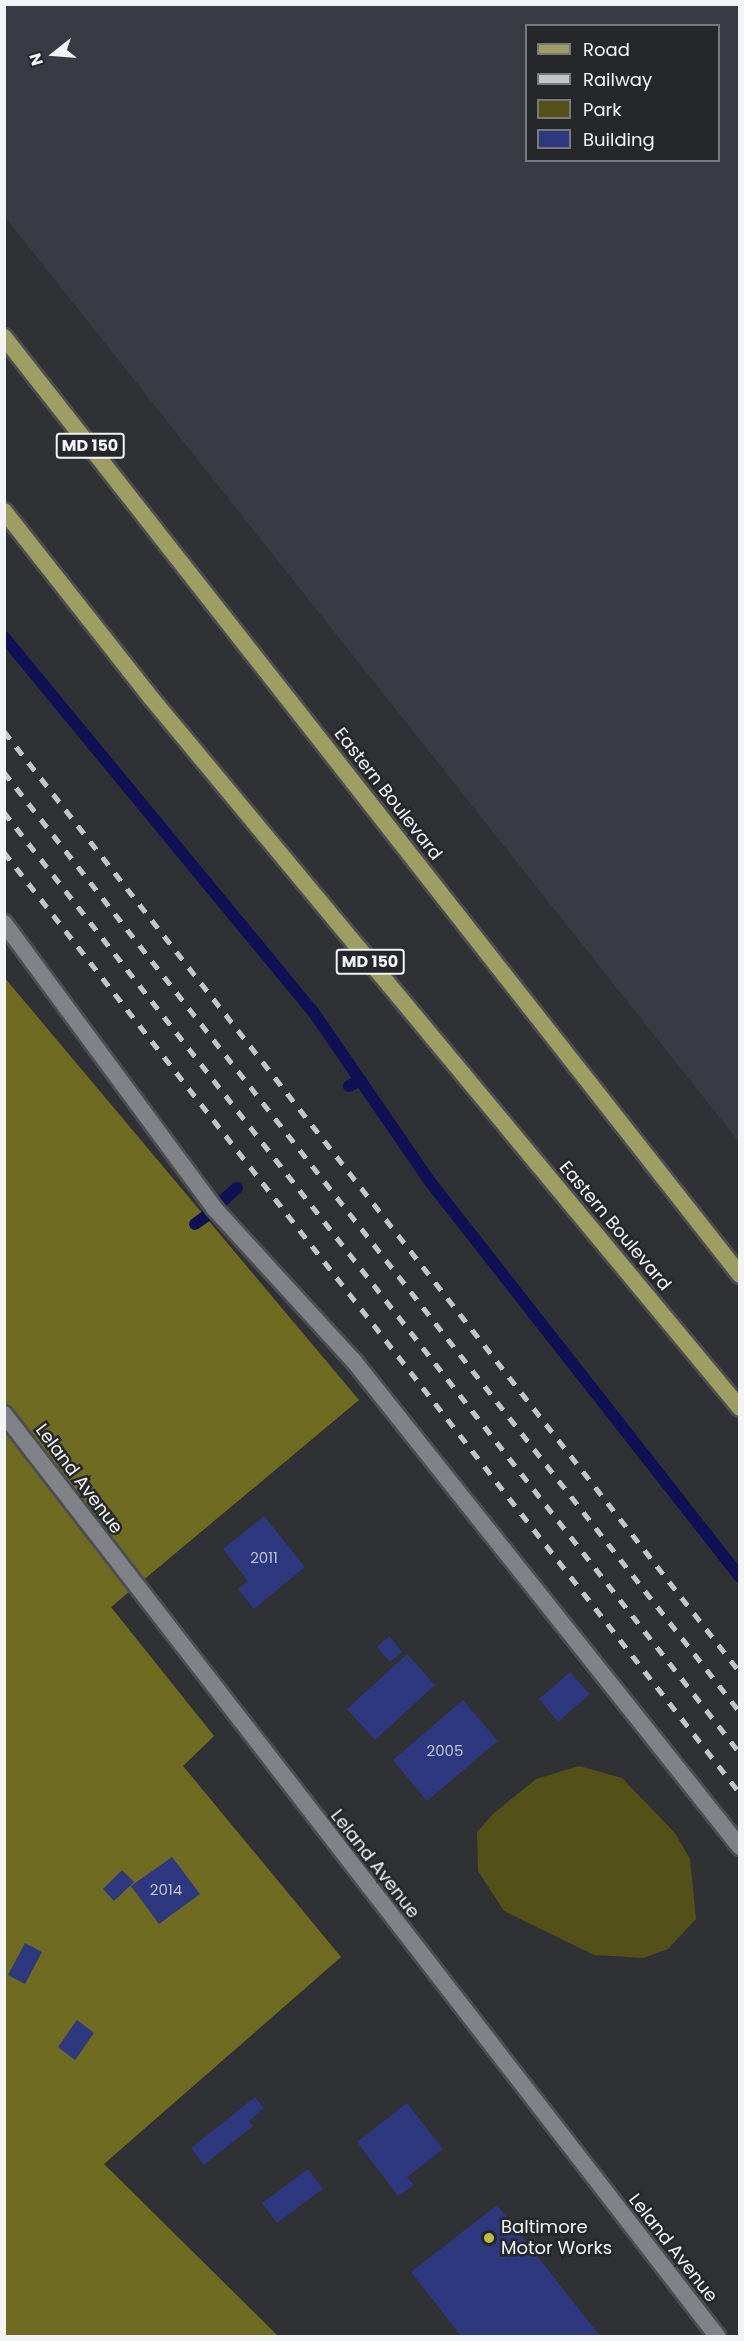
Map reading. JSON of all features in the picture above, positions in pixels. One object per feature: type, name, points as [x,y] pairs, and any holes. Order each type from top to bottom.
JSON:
[{"type":"main road","name":"Eastern Boulevard","points":[[4,337],[740,1275]]},
{"type":"main road","name":"Eastern Boulevard","points":[[4,511],[152,699],[740,1408]]},
{"type":"main road","points":[[696,1354],[740,1390]]},
{"type":"street","points":[[4,923],[214,1208],[353,1360],[740,1847]]},
{"type":"street","name":"Leland Avenue","points":[[4,1414],[717,2337]]},
{"type":"shaded area","points":[[5,4],[739,5],[739,1142],[5,217]]},
{"type":"shaded area","points":[[4,977],[359,1400],[111,1607],[214,1736],[183,1766],[341,1957],[104,2164],[278,2336],[5,2336]]},
{"type":"green space","points":[[579,1766],[622,1778],[675,1833],[690,1859],[696,1919],[668,1949],[643,1958],[594,1955],[504,1911],[478,1871],[477,1832],[494,1813],[536,1779]]},
{"type":"building","points":[[264,1516],[305,1567],[254,1609],[238,1589],[248,1581],[223,1549]]},
{"type":"building","points":[[389,1636],[402,1652],[390,1662],[377,1647]]},
{"type":"building","points":[[407,1654],[435,1685],[375,1740],[347,1709]]},
{"type":"building","points":[[570,1672],[590,1694],[558,1722],[539,1699]]},
{"type":"building","points":[[463,1700],[498,1741],[427,1801],[393,1760]]},
{"type":"building","points":[[172,1857],[200,1894],[159,1924],[131,1886]]},
{"type":"building","points":[[122,1870],[134,1882],[114,1901],[103,1889]]},
{"type":"building","points":[[25,1943],[42,1952],[25,1984],[8,1975]]},
{"type":"building","points":[[77,2020],[94,2033],[75,2060],[58,2047]]},
{"type":"building","points":[[255,2097],[264,2108],[249,2121],[253,2126],[204,2165],[191,2148]]},
{"type":"building","points":[[407,2103],[443,2149],[407,2177],[414,2185],[398,2196],[357,2142]]},
{"type":"building","points":[[308,2169],[323,2189],[277,2223],[262,2203]]},
{"type":"building","name":"Baltimore Motor Works","points":[[497,2205],[600,2336],[461,2336],[411,2272]]},
{"type":"waterway","points":[[4,637],[312,1010],[431,1183],[740,1577]]},
{"type":"waterway","points":[[349,1086],[361,1080]]},
{"type":"waterway","points":[[219,1204],[237,1188]]},
{"type":"waterway","points":[[195,1224],[210,1213]]},
{"type":"railway","points":[[4,731],[740,1672]]},
{"type":"railway","points":[[4,772],[740,1712]]},
{"type":"railway","points":[[4,812],[740,1753]]},
{"type":"railway","points":[[4,852],[740,1793]]},
{"type":"place","name":"Baltimore Motor Works","points":[[489,2238]]}]
